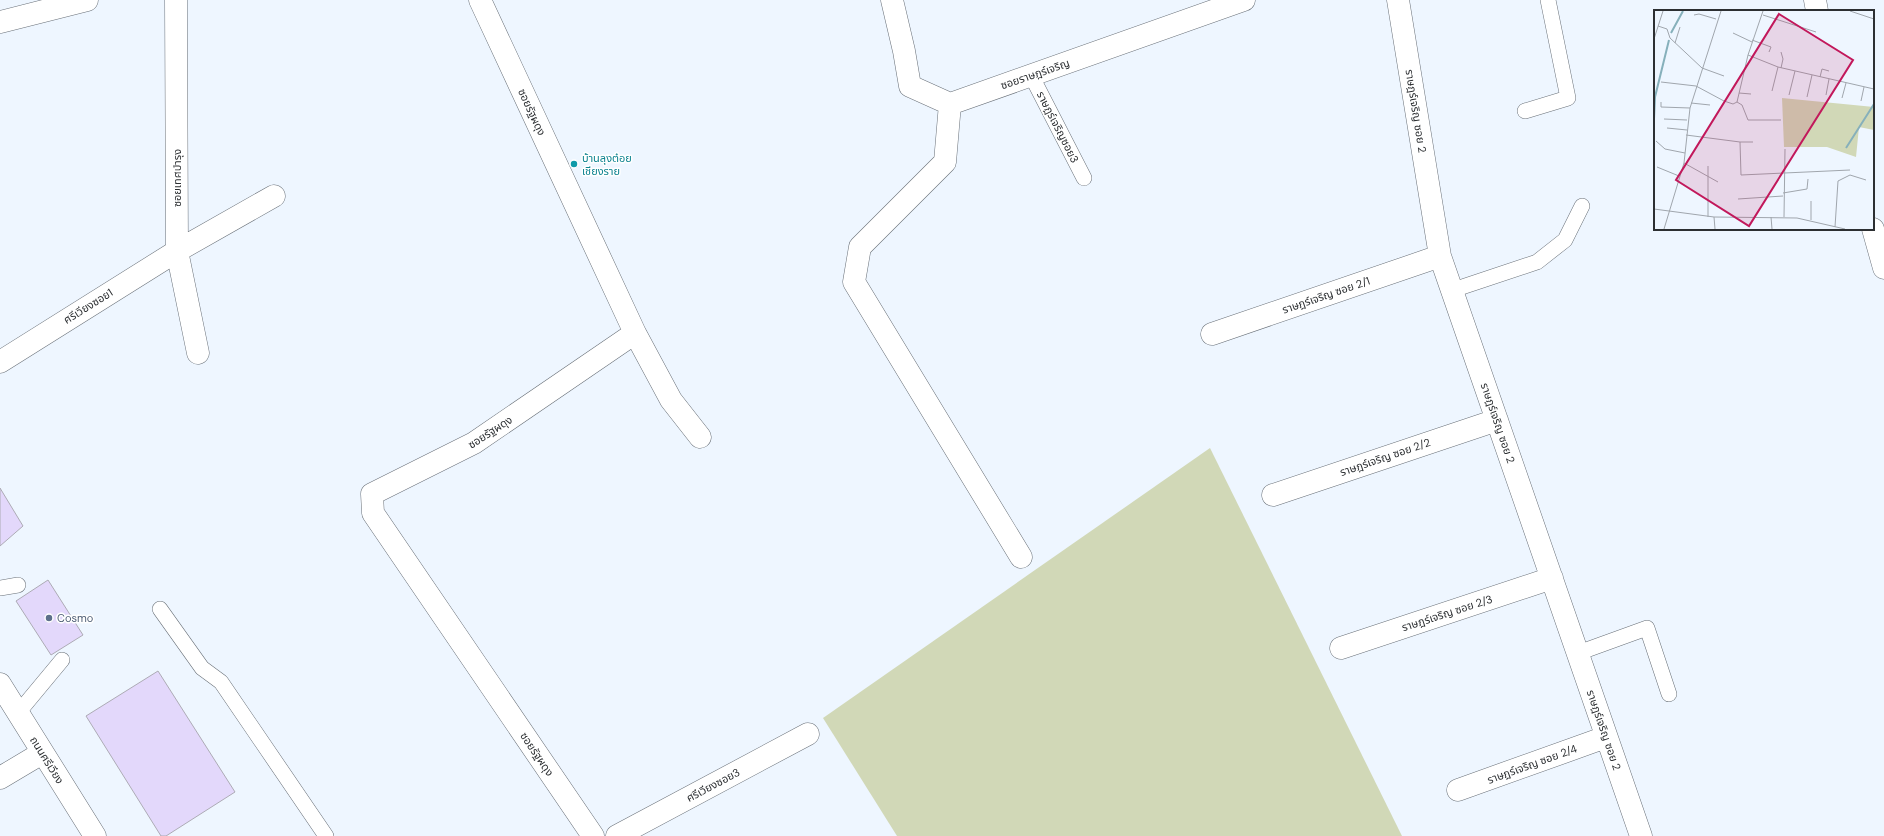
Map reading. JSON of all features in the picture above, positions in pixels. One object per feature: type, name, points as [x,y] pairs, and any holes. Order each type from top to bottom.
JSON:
[{"type":"street","points":[[0,22],[44,5],[88,0]]},
{"type":"street","name":"ซอยเทศบำรุง","points":[[176,0],[177,251],[198,353]]},
{"type":"street","name":"ซอยรัฐผดุง","points":[[480,0],[635,333],[474,443],[372,494],[373,513],[593,836]]},
{"type":"street","points":[[892,0],[904,51],[910,86],[950,104],[946,162],[860,247],[854,282],[1021,557]]},
{"type":"street","name":"ซอยราษฎร์เจริญ","points":[[950,104],[1244,0]]},
{"type":"street","name":"ราษฎร์เจริญ ซอย 2","points":[[1398,0],[1440,256],[1453,290],[1640,836]]},
{"type":"street","points":[[1815,0],[1817,10]]},
{"type":"street","name":"ศรีเวียงซอย1","points":[[0,362],[177,251],[274,196]]},
{"type":"street","points":[[1873,230],[1884,268]]},
{"type":"street","name":"ราษฎร์เจริญ ซอย 2/1","points":[[1212,334],[1440,256]]},
{"type":"street","points":[[635,333],[671,400],[700,437]]},
{"type":"street","name":"ราษฎร์เจริญ ซอย 2/2","points":[[1274,495],[1497,420]]},
{"type":"street","name":"ราษฎร์เจริญ ซอย 2/3","points":[[1341,648],[1552,578]]},
{"type":"street","name":"ถนนศรีเวียง","points":[[0,684],[95,836]]},
{"type":"street","name":"ศรีเวียงซอย3","points":[[617,836],[808,734]]},
{"type":"street","name":"ราษฎร์เจริญ ซอย 2/4","points":[[1458,790],[1606,737]]},
{"type":"street","points":[[0,778],[42,753]]},
{"type":"lane","points":[[1525,111],[1568,98],[1548,0]]},
{"type":"lane","name":"ราษฎร์เจริญซอย3","points":[[1031,75],[1084,178]]},
{"type":"lane","points":[[1453,290],[1537,262],[1565,240],[1582,206]]},
{"type":"lane","points":[[0,588],[18,585]]},
{"type":"lane","points":[[160,609],[202,668],[221,682],[326,836]]},
{"type":"lane","points":[[1578,653],[1647,628],[1669,694]]},
{"type":"lane","points":[[18,713],[62,660]]},
{"type":"green space","points":[[1210,448],[1402,836],[897,836],[823,718]]},
{"type":"building","points":[[0,488],[23,526],[0,546]]},
{"type":"building","name":"Cosmo","points":[[48,580],[83,635],[51,655],[16,601]]},
{"type":"building","points":[[158,671],[235,792],[166,836],[161,836],[86,716]]},
{"type":"place","name":"บ้านลุงต๋อย เชียงราย","points":[[574,164]]},
{"type":"place","name":"Cosmo","points":[[49,618]]}]
